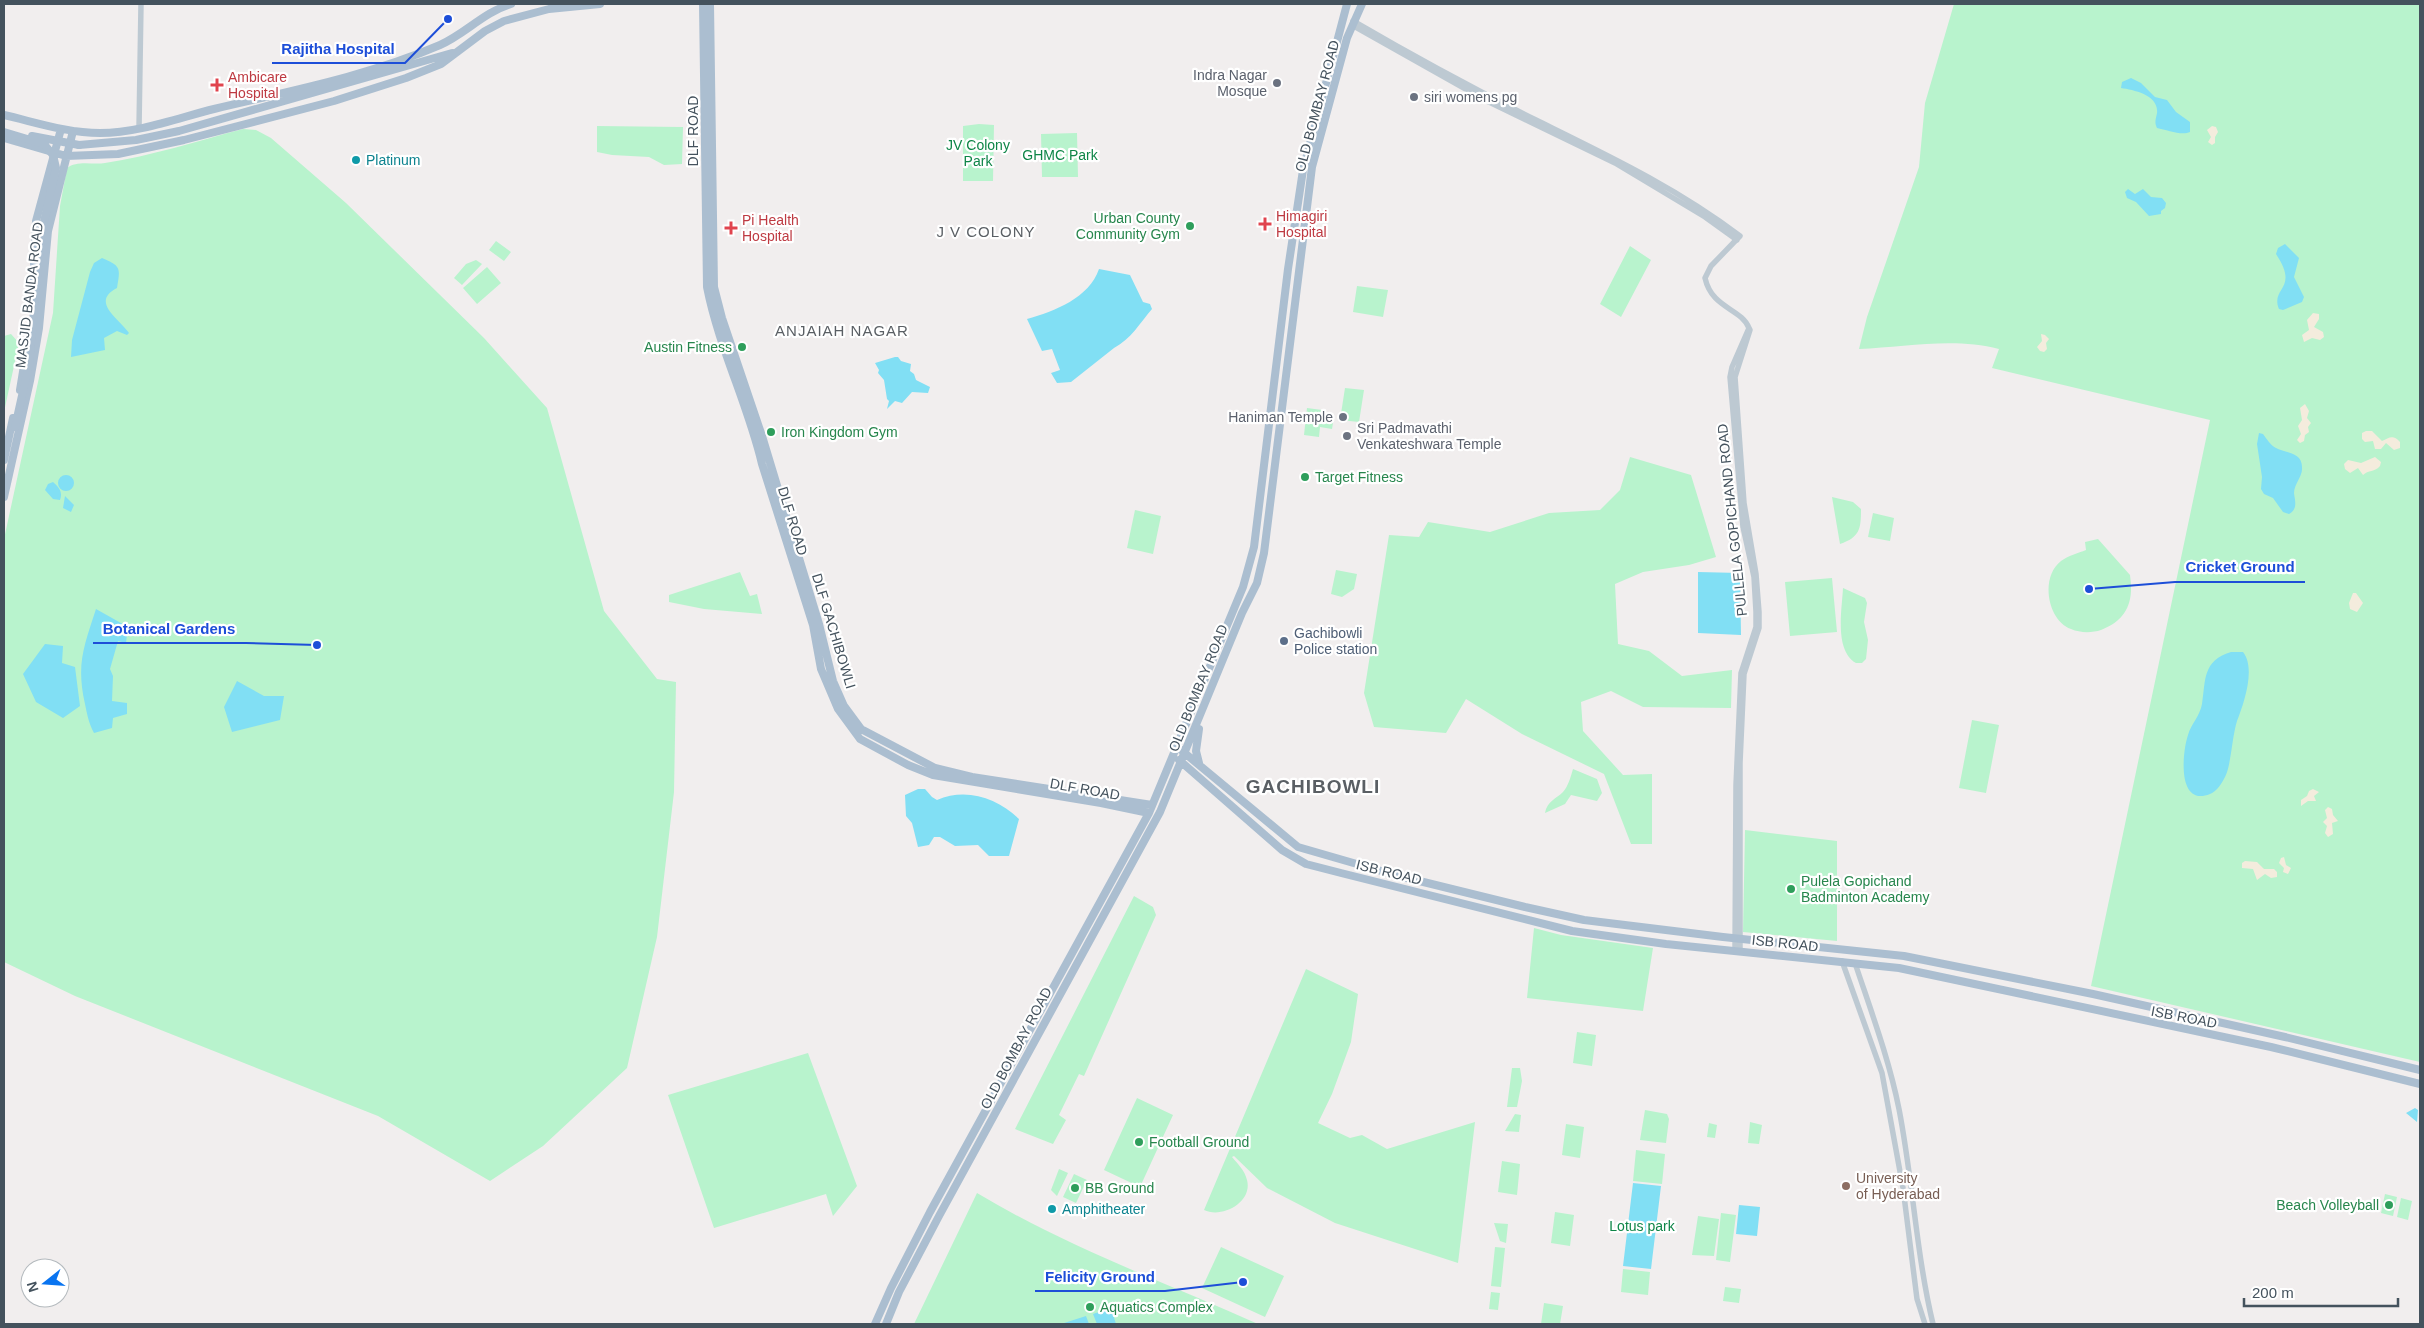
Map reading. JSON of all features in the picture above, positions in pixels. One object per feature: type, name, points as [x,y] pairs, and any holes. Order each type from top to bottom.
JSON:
[{"type":"main road","points":[[4,115],[73,132],[102,133],[139,128],[305,88],[387,64],[441,45],[458,36],[490,12],[511,4]]},
{"type":"main road","points":[[4,138],[66,156],[127,152],[184,140],[334,101],[441,64],[504,21],[548,7],[600,4]]},
{"type":"main road","points":[[696,4],[704,7]]},
{"type":"main road","name":"DLF GACHIBOWLI","points":[[710,4],[713,276],[716,298],[762,436],[819,624],[833,681],[844,706],[862,736],[935,768],[972,777],[1152,806]]},
{"type":"main road","points":[[1355,23],[1356,4]]},
{"type":"main road","name":"OLD BOMBAY ROAD","points":[[886,1324],[899,1292],[949,1198],[1142,844],[1186,753],[1247,603],[1257,583],[1264,553],[1312,167],[1362,4]]},
{"type":"main road","name":"OLD BOMBAY ROAD","points":[[875,1324],[891,1288],[940,1193],[1149,814],[1238,598],[1254,547],[1288,269],[1306,158],[1346,6]]},
{"type":"main road","name":"DLF ROAD","points":[[704,7],[706,276],[710,300],[756,438],[813,625],[822,669],[838,709],[862,736],[908,765],[933,775],[1101,803],[1149,814]]},
{"type":"main road","points":[[4,130],[79,145],[136,140],[252,112],[456,52]]},
{"type":"main road","name":"MASJID BANDA ROAD","points":[[4,460],[21,383],[30,325],[36,222],[61,129]]},
{"type":"main road","points":[[4,130],[44,144],[52,155],[56,168],[41,235],[30,364],[15,427],[8,441]]},
{"type":"main road","name":"MASJID BANDA ROAD","points":[[4,497],[30,381],[39,328],[48,231],[73,132]]},
{"type":"main road","points":[[1238,598],[1247,603]]},
{"type":"main road","points":[[1199,763],[1196,746],[1202,715]]},
{"type":"main road","name":"ISB ROAD","points":[[1177,747],[1199,763],[1298,847],[1399,876],[1584,920],[1913,958],[2093,994],[2285,1037],[2420,1070]]},
{"type":"main road","name":"ISB ROAD","points":[[1173,756],[1294,859],[1306,864],[1572,930],[1666,944],[1900,968],[2171,1026],[2420,1084]]},
{"type":"main road","points":[[1174,776],[1184,771],[1208,785]]},
{"type":"main road","points":[[1396,887],[1399,876]]},
{"type":"main road","points":[[940,1193],[949,1198]]},
{"type":"street","points":[[139,128],[140,4]]},
{"type":"street","name":"PULLELA GOPICHAND ROAD","points":[[1355,23],[1374,36],[1487,101],[1615,163],[1689,207],[1736,240],[1711,266],[1705,278],[1710,293],[1745,321],[1749,329],[1735,377],[1744,503],[1756,574],[1759,628],[1744,674],[1738,785],[1737,950]]},
{"type":"street","points":[[1842,962],[1882,1073],[1903,1188],[1917,1299],[1924,1324]]},
{"type":"street","points":[[1855,962],[1889,1065],[1899,1110],[1923,1277],[1933,1324]]},
{"type":"green space","points":[[1954,4],[2420,4],[2420,1062],[2091,986],[2210,420],[1992,368],[1999,349],[1982,345],[1947,343],[1859,349],[1867,317],[1919,167],[1925,103]]},
{"type":"green space","name":"JV Colony Park","points":[[994,125],[993,181],[963,181],[963,126]]},
{"type":"green space","points":[[597,126],[683,127],[682,164],[664,165],[649,157],[612,155],[597,152]]},
{"type":"green space","points":[[243,129],[256,130],[271,138],[346,203],[484,338],[547,408],[604,611],[657,679],[676,682],[674,792],[657,937],[627,1068],[543,1146],[490,1181],[378,1116],[75,996],[4,962],[4,539],[53,313],[60,206],[67,168],[80,163],[105,163],[140,156]]},
{"type":"green space","name":"GHMC Park","points":[[1077,133],[1078,177],[1042,177],[1041,134]]},
{"type":"green space","points":[[496,241],[511,252],[504,261],[489,250]]},
{"type":"green space","points":[[1630,246],[1651,260],[1621,317],[1600,304]]},
{"type":"green space","points":[[476,260],[482,264],[462,285],[454,278],[466,264]]},
{"type":"green space","points":[[487,267],[501,283],[477,304],[463,288]]},
{"type":"green space","points":[[1357,286],[1388,290],[1383,317],[1353,312]]},
{"type":"green space","points":[[11,334],[19,343],[4,412],[4,336]]},
{"type":"green space","points":[[1345,388],[1364,390],[1359,422],[1340,420]]},
{"type":"green space","points":[[1307,408],[1322,410],[1322,416],[1334,417],[1332,429],[1320,427],[1319,437],[1304,435]]},
{"type":"green space","points":[[1630,457],[1691,475],[1716,557],[1689,565],[1643,572],[1615,584],[1618,644],[1649,651],[1682,676],[1732,670],[1731,708],[1643,707],[1611,691],[1581,702],[1583,731],[1623,775],[1652,774],[1652,844],[1631,844],[1604,774],[1522,734],[1466,699],[1446,733],[1374,727],[1364,693],[1389,535],[1419,537],[1428,522],[1490,532],[1549,513],[1600,510],[1620,490]]},
{"type":"green space","points":[[1832,497],[1853,502],[1861,509],[1861,522],[1858,531],[1852,538],[1840,544]]},
{"type":"green space","points":[[1135,510],[1161,516],[1153,554],[1127,548]]},
{"type":"green space","points":[[1873,513],[1894,518],[1890,541],[1868,537]]},
{"type":"green space","points":[[2098,539],[2130,575],[2131,594],[2127,609],[2110,626],[2094,632],[2078,631],[2063,624],[2056,617],[2049,598],[2050,577],[2054,568],[2061,561],[2086,550],[2085,542]]},
{"type":"green space","points":[[1336,570],[1357,574],[1354,589],[1342,597],[1331,594]]},
{"type":"green space","points":[[740,572],[750,596],[757,594],[762,614],[704,609],[669,602],[669,595]]},
{"type":"green space","points":[[1832,578],[1837,632],[1790,636],[1785,582]]},
{"type":"green space","points":[[1843,588],[1865,598],[1867,603],[1864,622],[1868,640],[1866,659],[1862,663],[1856,663],[1849,657],[1842,639]]},
{"type":"green space","points":[[1972,720],[1999,725],[1986,793],[1959,788]]},
{"type":"green space","points":[[1573,769],[1597,779],[1602,793],[1597,801],[1571,795],[1565,804],[1545,813],[1550,803],[1565,790]]},
{"type":"green space","name":"Pulela Gopichand Badminton Academy","points":[[1745,830],[1837,841],[1837,941],[1743,932]]},
{"type":"green space","points":[[1134,896],[1153,907],[1156,915],[1084,1076],[1079,1074],[1059,1115],[1066,1120],[1053,1144],[1015,1129]]},
{"type":"green space","points":[[1534,928],[1561,935],[1653,948],[1643,1011],[1527,998]]},
{"type":"green space","points":[[1306,969],[1358,994],[1351,1042],[1332,1094],[1318,1123],[1350,1138],[1362,1135],[1387,1149],[1475,1122],[1458,1263],[1335,1223],[1267,1188],[1234,1156],[1232,1157],[1243,1171],[1247,1180],[1248,1188],[1245,1195],[1241,1202],[1227,1210],[1211,1212],[1204,1210]]},
{"type":"green space","points":[[1577,1032],[1596,1035],[1592,1066],[1573,1063]]},
{"type":"green space","points":[[808,1053],[857,1186],[833,1216],[826,1194],[714,1228],[668,1095]]},
{"type":"green space","points":[[1512,1068],[1520,1068],[1522,1081],[1517,1107],[1507,1107]]},
{"type":"green space","name":"Football Ground","points":[[1137,1098],[1173,1115],[1140,1187],[1104,1170]]},
{"type":"green space","points":[[1645,1110],[1667,1114],[1669,1119],[1666,1143],[1640,1140]]},
{"type":"green space","points":[[1515,1114],[1521,1115],[1519,1132],[1505,1131]]},
{"type":"green space","points":[[1750,1122],[1762,1125],[1759,1144],[1748,1143]]},
{"type":"green space","points":[[1709,1123],[1717,1125],[1715,1138],[1707,1137]]},
{"type":"green space","points":[[1566,1124],[1584,1127],[1580,1158],[1562,1155]]},
{"type":"green space","points":[[1636,1150],[1665,1154],[1662,1184],[1633,1181]]},
{"type":"green space","points":[[1502,1161],[1520,1164],[1517,1195],[1498,1192]]},
{"type":"green space","points":[[1059,1169],[1068,1173],[1057,1196],[1051,1190]]},
{"type":"green space","name":"BB Ground","points":[[1074,1174],[1087,1180],[1076,1203],[1063,1197]]},
{"type":"green space","points":[[977,1193],[1010,1212],[1080,1247],[1258,1324],[914,1324]]},
{"type":"green space","name":"Beach Volleyball","points":[[2385,1194],[2397,1197],[2393,1216],[2381,1213]]},
{"type":"green space","points":[[2401,1198],[2412,1201],[2408,1220],[2397,1217]]},
{"type":"green space","points":[[1555,1212],[1574,1215],[1570,1246],[1551,1243]]},
{"type":"green space","points":[[1721,1213],[1736,1215],[1730,1262],[1716,1260]]},
{"type":"green space","points":[[1698,1216],[1719,1219],[1714,1256],[1692,1255]]},
{"type":"green space","points":[[1494,1223],[1508,1224],[1506,1243],[1500,1241]]},
{"type":"green space","points":[[1221,1247],[1284,1276],[1265,1317],[1202,1288]]},
{"type":"green space","points":[[1495,1247],[1505,1248],[1501,1287],[1491,1286]]},
{"type":"green space","points":[[1623,1269],[1650,1272],[1648,1295],[1621,1292]]},
{"type":"green space","points":[[1725,1287],[1741,1289],[1739,1303],[1723,1301]]},
{"type":"green space","points":[[1491,1292],[1500,1293],[1498,1310],[1489,1309]]},
{"type":"green space","points":[[1544,1303],[1563,1306],[1560,1324],[1541,1324]]},
{"type":"sand","points":[[2212,126],[2216,127],[2218,132],[2215,137],[2215,143],[2212,145],[2208,142],[2211,137],[2207,130]]},
{"type":"sand","points":[[2313,313],[2319,314],[2319,319],[2314,327],[2323,332],[2324,337],[2320,340],[2312,338],[2304,342],[2302,335],[2309,330],[2307,320]]},
{"type":"sand","points":[[2041,334],[2049,339],[2046,343],[2047,349],[2044,352],[2040,351],[2037,347],[2042,341]]},
{"type":"sand","points":[[2305,404],[2309,411],[2307,418],[2311,423],[2308,427],[2309,432],[2305,435],[2304,441],[2300,443],[2297,440],[2301,434],[2298,426],[2302,420],[2300,408]]},
{"type":"sand","points":[[2372,431],[2382,441],[2391,437],[2395,438],[2400,442],[2400,448],[2394,450],[2386,443],[2381,449],[2375,449],[2373,441],[2365,442],[2362,439],[2362,433]]},
{"type":"sand","points":[[2375,457],[2381,462],[2380,466],[2363,475],[2358,468],[2350,473],[2345,469],[2344,464],[2348,460],[2361,463]]},
{"type":"sand","points":[[2353,593],[2356,593],[2363,603],[2357,612],[2350,609],[2349,603]]},
{"type":"sand","points":[[2313,789],[2319,792],[2314,796],[2316,801],[2308,801],[2301,806],[2301,800]]},
{"type":"sand","points":[[2328,807],[2332,809],[2333,815],[2338,821],[2332,823],[2333,834],[2328,837],[2325,833],[2327,826],[2323,822],[2327,818],[2325,810]]},
{"type":"sand","points":[[2284,857],[2286,865],[2291,868],[2288,874],[2283,872],[2284,868],[2279,863],[2281,858]]},
{"type":"sand","points":[[2245,861],[2257,862],[2264,869],[2274,869],[2277,872],[2277,877],[2271,878],[2265,874],[2257,880],[2253,869],[2242,868],[2242,863]]},
{"type":"water","points":[[2131,78],[2141,83],[2155,97],[2167,100],[2176,112],[2190,122],[2190,132],[2179,133],[2157,128],[2155,122],[2157,107],[2154,102],[2145,94],[2121,88],[2122,82]]},
{"type":"water","points":[[2128,189],[2135,194],[2143,189],[2151,197],[2162,198],[2166,203],[2165,208],[2161,211],[2161,214],[2149,216],[2136,202],[2127,198],[2125,192]]},
{"type":"water","points":[[2285,244],[2299,258],[2294,277],[2304,297],[2302,302],[2283,310],[2279,309],[2277,302],[2285,281],[2285,275],[2283,266],[2276,254],[2278,248]]},
{"type":"water","points":[[102,258],[113,263],[119,272],[117,288],[109,293],[106,304],[129,333],[127,335],[117,331],[104,338],[105,350],[71,357],[72,340],[90,272],[94,263]]},
{"type":"water","points":[[1099,269],[1130,275],[1143,302],[1150,304],[1152,309],[1120,344],[1071,382],[1057,383],[1051,373],[1060,370],[1052,349],[1042,351],[1027,319],[1049,312],[1070,302],[1087,288]]},
{"type":"water","points":[[895,357],[911,364],[910,371],[914,374],[916,380],[930,387],[928,393],[912,392],[902,403],[895,401],[887,409],[889,401],[884,380],[878,373],[879,370],[875,363]]},
{"type":"water","points":[[2259,433],[2263,434],[2274,447],[2296,456],[2301,462],[2301,474],[2294,490],[2295,507],[2289,514],[2283,512],[2273,498],[2264,494],[2261,489],[2262,477],[2257,444]]},
{"type":"water","points":[[66,475],[74,483],[66,491],[58,483]]},
{"type":"water","points":[[53,482],[60,490],[60,500],[53,499],[45,490],[48,484]]},
{"type":"water","points":[[65,496],[74,505],[71,512],[63,508]]},
{"type":"water","points":[[1698,572],[1740,573],[1741,635],[1698,633]]},
{"type":"water","points":[[96,609],[128,627],[126,643],[118,641],[110,669],[113,676],[112,701],[127,703],[127,714],[113,718],[112,728],[94,733],[89,723],[82,690],[81,666]]},
{"type":"water","points":[[45,644],[63,646],[62,663],[75,667],[80,706],[63,718],[36,702],[23,674]]},
{"type":"water","points":[[2231,652],[2243,652],[2247,659],[2249,667],[2248,686],[2235,728],[2229,766],[2225,777],[2213,793],[2199,796],[2192,793],[2187,786],[2184,776],[2186,743],[2189,731],[2201,708],[2207,672],[2215,661]]},
{"type":"water","points":[[237,681],[264,696],[284,696],[280,720],[232,732],[224,707]]},
{"type":"water","points":[[918,789],[925,789],[937,800],[959,795],[981,797],[1001,805],[1011,812],[1019,819],[1009,856],[989,856],[978,845],[955,846],[940,837],[934,837],[929,845],[918,847],[912,823],[906,816],[905,795]]},
{"type":"water","points":[[2415,1108],[2418,1110],[2417,1122],[2406,1113]]},
{"type":"water","name":"Lotus park","points":[[1633,1183],[1661,1186],[1651,1269],[1623,1266]]},
{"type":"water","points":[[1739,1205],[1760,1207],[1757,1236],[1736,1234]]},
{"type":"water","points":[[1111,1308],[1116,1324],[1097,1324],[1093,1314]]},
{"type":"water","points":[[1086,1316],[1089,1324],[1061,1324]]},
{"type":"place","name":"Rajitha Hospital","points":[[448,19]]},
{"type":"place","name":"Indra Nagar Mosque","points":[[1277,83]]},
{"type":"place","name":"Ambicare Hospital","points":[[217,85]]},
{"type":"place","name":"siri womens pg","points":[[1414,97]]},
{"type":"place","name":"Platinum","points":[[356,160]]},
{"type":"place","name":"Himagiri Hospital","points":[[1265,224]]},
{"type":"place","name":"Urban County Community Gym","points":[[1190,226]]},
{"type":"place","name":"Pi Health Hospital","points":[[731,228]]},
{"type":"place","name":"Austin Fitness","points":[[742,347]]},
{"type":"place","name":"Haniman Temple","points":[[1343,417]]},
{"type":"place","name":"Iron Kingdom Gym","points":[[771,432]]},
{"type":"place","name":"Sri Padmavathi Venkateshwara Temple","points":[[1347,436]]},
{"type":"place","name":"Target Fitness","points":[[1305,477]]},
{"type":"place","name":"Cricket Ground","points":[[2089,589]]},
{"type":"place","name":"Gachibowli Police station","points":[[1284,641]]},
{"type":"place","name":"Botanical Gardens","points":[[317,645]]},
{"type":"place","name":"Pulela Gopichand Badminton Academy","points":[[1791,889]]},
{"type":"place","name":"Football Ground","points":[[1139,1142]]},
{"type":"place","name":"University of Hyderabad","points":[[1846,1186]]},
{"type":"place","name":"BB Ground","points":[[1075,1188]]},
{"type":"place","name":"Beach Volleyball","points":[[2389,1205]]},
{"type":"place","name":"Amphitheater","points":[[1052,1209]]},
{"type":"place","name":"Felicity Ground","points":[[1243,1282]]},
{"type":"place","name":"Aquatics Complex","points":[[1090,1307]]},
{"type":"district","name":"J V COLONY","points":[[986,232]]},
{"type":"district","name":"ANJAIAH NAGAR","points":[[842,331]]},
{"type":"district","name":"GACHIBOWLI","points":[[1313,786]]}]
